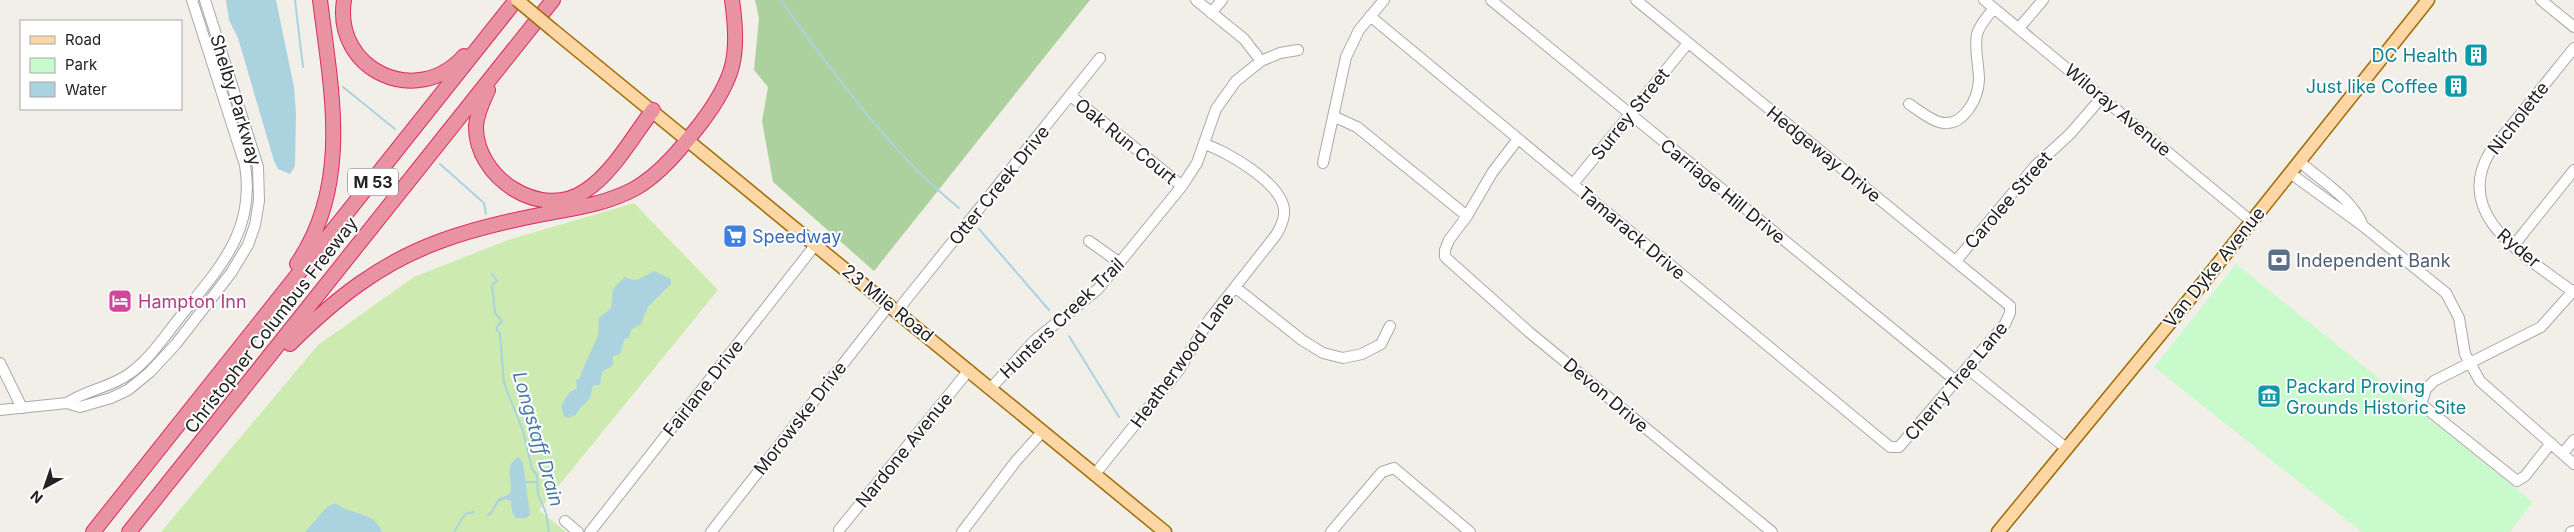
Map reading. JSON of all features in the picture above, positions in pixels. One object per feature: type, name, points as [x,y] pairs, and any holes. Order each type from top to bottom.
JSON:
[{"type":"highway","points":[[239,348],[305,252],[318,221],[331,179],[334,126],[320,0]]},
{"type":"highway","points":[[344,0],[345,28],[360,58],[381,74],[406,81],[419,81],[447,71],[504,14]]},
{"type":"highway","name":"Christopher Columbus Freeway","points":[[93,532],[516,0]]},
{"type":"highway","name":"Christopher Columbus Freeway","points":[[129,532],[246,388],[426,158],[554,0]]},
{"type":"highway","points":[[246,388],[319,315],[344,293],[379,270],[439,242],[490,225],[598,203],[625,193],[645,182],[688,139],[720,98],[731,73],[736,32],[732,0]]},
{"type":"highway","points":[[511,54],[494,79],[481,106],[476,126],[479,146],[493,172],[510,188],[534,198],[565,200],[585,192],[606,173],[653,110]]},
{"type":"main road","name":"23 Mile Road","points":[[516,0],[653,110],[1165,532]]},
{"type":"main road","name":"Van Dyke Avenue","points":[[1998,532],[2290,173],[2424,1]]},
{"type":"street","name":"Shelby Parkway","points":[[67,403],[78,396],[111,384],[141,364],[227,257],[239,235],[245,214],[247,190],[245,165],[192,0]]},
{"type":"street","name":"Shelby Parkway","points":[[0,410],[67,403],[80,407],[101,402],[128,390],[143,379],[166,356],[231,273],[246,250],[255,225],[259,201],[258,167],[205,0]]},
{"type":"street","points":[[1196,0],[1250,45],[1261,61]]},
{"type":"street","points":[[1211,13],[1222,0]]},
{"type":"street","points":[[1323,163],[1335,118],[1346,57],[1359,30],[1384,0]]},
{"type":"street","name":"Carriage Hill Drive","points":[[1491,0],[1956,381]]},
{"type":"street","name":"Hedgeway Drive","points":[[1636,0],[2006,302],[2011,309]]},
{"type":"street","name":"Wiloray Avenue","points":[[1984,0],[2251,221]]},
{"type":"street","points":[[2019,28],[2044,0]]},
{"type":"street","points":[[2541,0],[2574,27]]},
{"type":"street","points":[[1909,104],[1940,123],[1954,122],[1965,113],[1973,102],[1979,82],[1977,34],[1983,21],[1994,8]]},
{"type":"street","name":"Tamarack Drive","points":[[1370,16],[1890,447],[1895,448]]},
{"type":"street","points":[[202,32],[210,38],[217,37]]},
{"type":"street","name":"Surrey Street","points":[[1573,184],[1688,43]]},
{"type":"street","name":"Nicholette","points":[[2479,195],[2481,172],[2490,152],[2574,48]]},
{"type":"street","name":"Hunters Creek Trail","points":[[991,388],[1034,342],[1086,300],[1120,263],[1182,186],[1194,170],[1214,114],[1224,96],[1236,81],[1261,61],[1280,53],[1298,50]]},
{"type":"street","name":"Otter Creek Drive","points":[[894,308],[1071,96],[1100,58]]},
{"type":"street","name":"Oak Run Court","points":[[1071,96],[1182,186]]},
{"type":"street","name":"Carolee Street","points":[[1956,261],[2034,166],[2070,134],[2102,98]]},
{"type":"street","points":[[1335,118],[1357,127],[1468,216],[1492,173],[1518,139]]},
{"type":"street","name":"Heatherwood Lane","points":[[1095,474],[1179,370],[1203,328],[1269,245],[1282,225],[1284,210],[1280,198],[1272,188],[1234,156],[1204,144]]},
{"type":"street","points":[[2299,161],[2359,214],[2363,226]]},
{"type":"street","points":[[2514,245],[2574,170]]},
{"type":"street","points":[[2290,173],[2363,226],[2446,292],[2459,318],[2469,362],[2486,388],[2574,464]]},
{"type":"street","name":"Ryder","points":[[2479,195],[2490,223],[2514,245],[2573,291]]},
{"type":"street","name":"Devon Drive","points":[[1468,216],[1449,240],[1444,254],[1453,265],[1529,332],[1772,532]]},
{"type":"street","points":[[1089,241],[1120,263]]},
{"type":"street","name":"Fairlane Drive","points":[[590,532],[816,244]]},
{"type":"street","points":[[1235,287],[1302,340],[1323,353],[1343,358],[1362,354],[1381,344],[1390,326]]},
{"type":"street","points":[[2551,443],[2518,481],[2421,404],[2426,389],[2434,381],[2541,327],[2573,291]]},
{"type":"street","name":"Morowske Drive","points":[[711,532],[894,308]]},
{"type":"street","name":"Cherry Tree Lane","points":[[1895,448],[1901,446],[2005,324],[2011,309]]},
{"type":"street","points":[[0,363],[22,408]]},
{"type":"street","points":[[141,364],[139,373],[143,379]]},
{"type":"street","points":[[1967,368],[2066,448]]},
{"type":"street","name":"Nardone Avenue","points":[[839,530],[969,370]]},
{"type":"street","points":[[962,532],[1016,461],[1043,431]]},
{"type":"street","points":[[2563,453],[2574,440]]},
{"type":"street","points":[[1331,532],[1382,472],[1389,468],[1398,470],[1470,532]]},
{"type":"street","points":[[565,521],[578,532]]},
{"type":"green space","points":[[755,0],[1090,0],[874,271],[773,182],[762,121],[768,87],[754,70],[759,18]]},
{"type":"green space","points":[[634,203],[718,290],[539,510],[566,532],[161,532],[318,345],[414,277],[508,240]]},
{"type":"green space","name":"Packard Proving Grounds Historic Site","points":[[2236,264],[2533,502],[2510,532],[2362,532],[2154,367]]},
{"type":"water","points":[[226,0],[276,0],[294,87],[296,113],[295,166],[290,174],[278,169],[274,161],[238,38],[229,20]]},
{"type":"water","points":[[654,271],[671,279],[671,284],[648,307],[641,324],[631,330],[629,338],[625,338],[620,354],[613,356],[613,365],[602,372],[600,385],[594,385],[590,398],[576,415],[567,418],[564,416],[561,406],[569,393],[577,388],[576,380],[580,378],[598,336],[599,318],[611,308],[613,289],[625,277],[633,280]]},
{"type":"water","points":[[519,457],[523,463],[530,515],[526,518],[516,518],[512,512],[511,501],[503,500],[498,503],[491,515],[485,517],[498,499],[510,494],[511,464]]},
{"type":"water","points":[[335,503],[373,520],[382,532],[305,532],[327,507]]},
{"type":"waterway","name":"Longstaff Drain","points":[[295,0],[303,67]]},
{"type":"waterway","points":[[780,0],[842,83],[885,136],[908,161],[959,208]]},
{"type":"waterway","name":"Longstaff Drain","points":[[343,87],[395,129]]},
{"type":"waterway","name":"Longstaff Drain","points":[[440,164],[484,203],[486,214]]},
{"type":"waterway","points":[[979,229],[1049,310]]},
{"type":"waterway","name":"Longstaff Drain","points":[[492,274],[497,281],[492,285],[495,313],[502,321],[496,328],[500,334],[504,383],[523,431],[532,469],[537,475],[538,494],[546,513],[549,532]]},
{"type":"waterway","points":[[1069,336],[1119,417]]},
{"type":"waterway","points":[[525,482],[537,482]]},
{"type":"waterway","points":[[454,532],[465,514],[474,512]]},
{"type":"place","name":"DC Health","points":[[2476,55]]},
{"type":"place","name":"Just like Coffee","points":[[2456,86]]},
{"type":"place","name":"Speedway","points":[[735,236]]},
{"type":"place","name":"Independent Bank","points":[[2279,260]]},
{"type":"place","name":"Hampton Inn","points":[[120,301]]},
{"type":"place","name":"Packard Proving Grounds Historic Site","points":[[2269,396]]}]
